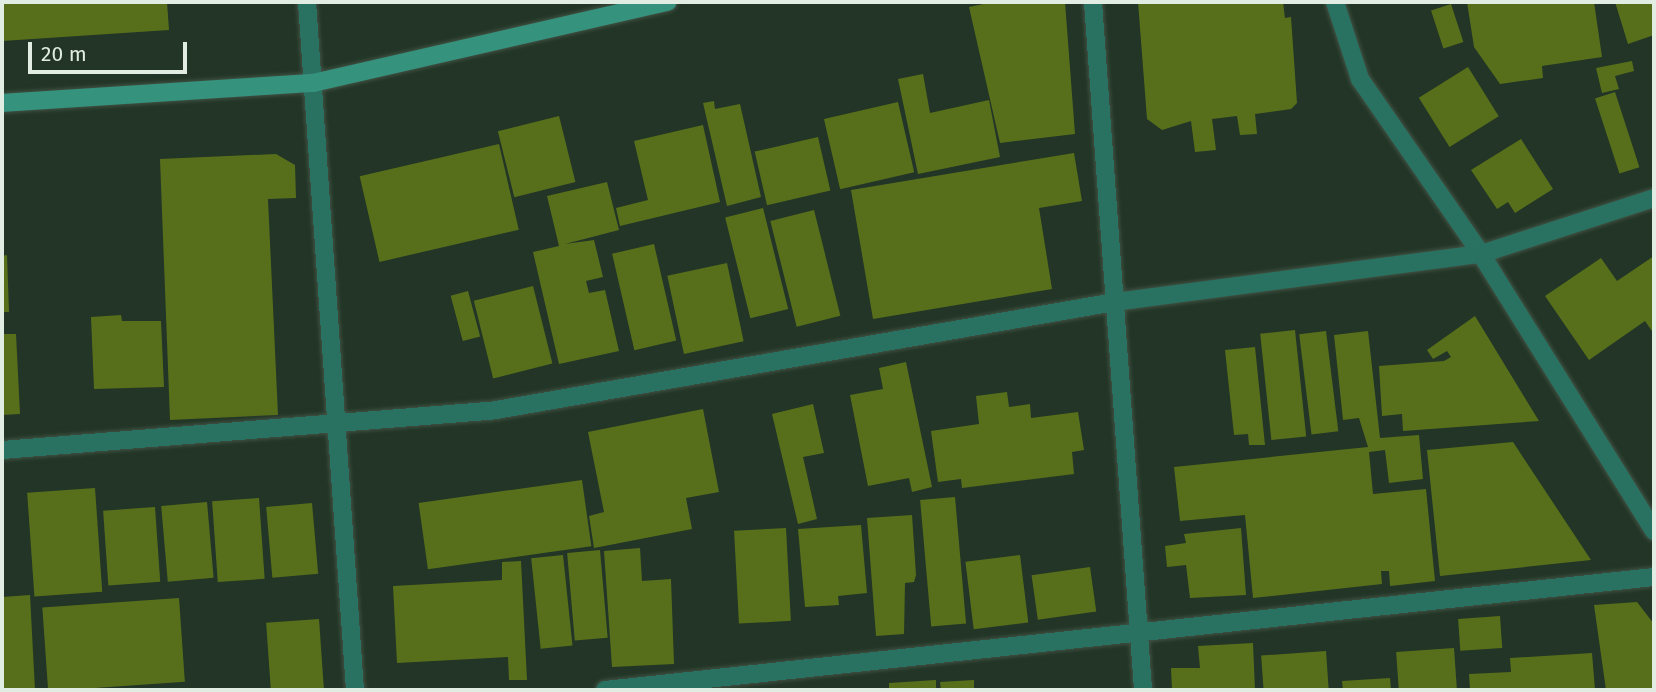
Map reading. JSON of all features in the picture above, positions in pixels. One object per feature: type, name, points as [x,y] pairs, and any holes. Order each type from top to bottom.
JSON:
[{"type":"street","points":[[307,2],[355,690]]},
{"type":"street","points":[[2,103],[313,83],[668,2]]},
{"type":"street","points":[[1093,2],[1143,690]]},
{"type":"street","points":[[1335,2],[1360,79],[1481,254],[1654,531]]},
{"type":"street","points":[[2,450],[496,410],[1115,302],[1481,254],[1654,198]]},
{"type":"street","points":[[605,690],[1654,577]]},
{"type":"building","points":[[2,2],[167,2],[169,30],[2,41]]},
{"type":"building","points":[[993,2],[1065,2],[1075,134],[1000,143],[969,7]]},
{"type":"building","points":[[1138,2],[1283,2],[1285,18],[1291,17],[1297,103],[1291,109],[1255,114],[1257,134],[1240,135],[1237,116],[1212,119],[1216,150],[1195,152],[1191,121],[1162,130],[1147,119]]},
{"type":"building","points":[[1467,2],[1594,2],[1602,57],[1542,66],[1543,78],[1500,84],[1474,47]]},
{"type":"building","points":[[1615,2],[1654,2],[1654,35],[1628,44]]},
{"type":"building","points":[[1451,4],[1463,42],[1443,49],[1431,10]]},
{"type":"building","points":[[1632,61],[1634,71],[1615,76],[1619,89],[1602,93],[1596,68]]},
{"type":"building","points":[[1468,67],[1499,116],[1450,147],[1419,98]]},
{"type":"building","points":[[923,74],[930,113],[989,100],[1000,157],[918,174],[898,79]]},
{"type":"building","points":[[1615,92],[1639,167],[1619,174],[1595,98]]},
{"type":"building","points":[[714,101],[715,109],[740,104],[761,197],[727,206],[703,103]]},
{"type":"building","points":[[898,102],[914,172],[840,189],[824,119]]},
{"type":"building","points":[[559,116],[575,182],[514,197],[498,131]]},
{"type":"building","points":[[703,125],[720,202],[620,226],[616,208],[648,200],[634,141]]},
{"type":"building","points":[[818,137],[830,191],[767,205],[755,152]]},
{"type":"building","points":[[1521,139],[1553,189],[1515,213],[1508,202],[1497,209],[1471,170]]},
{"type":"building","points":[[499,144],[519,230],[379,262],[360,176]]},
{"type":"building","points":[[1074,153],[1082,201],[1039,208],[1052,289],[873,319],[851,190]]},
{"type":"building","points":[[276,154],[295,165],[296,198],[268,199],[278,415],[170,420],[160,159]]},
{"type":"building","points":[[607,182],[619,230],[565,244],[594,240],[603,277],[586,281],[589,293],[605,290],[619,351],[559,364],[533,252],[559,246],[547,196]]},
{"type":"building","points":[[763,208],[788,309],[750,318],[725,217]]},
{"type":"building","points":[[814,210],[840,316],[797,327],[770,221]]},
{"type":"building","points":[[654,244],[676,340],[634,350],[612,254]]},
{"type":"building","points":[[7,255],[9,312],[2,312],[2,256]]},
{"type":"building","points":[[1654,256],[1654,334],[1645,321],[1589,360],[1545,296],[1601,258],[1617,281]]},
{"type":"building","points":[[727,263],[744,341],[684,354],[667,276]]},
{"type":"building","points":[[533,286],[552,364],[493,378],[474,301]]},
{"type":"building","points":[[468,291],[480,336],[463,341],[451,296]]},
{"type":"building","points":[[121,315],[122,321],[161,321],[164,387],[94,389],[91,317]]},
{"type":"building","points":[[1475,316],[1539,421],[1403,431],[1402,414],[1382,416],[1379,366],[1444,361],[1451,357],[1447,351],[1433,359],[1427,350]]},
{"type":"building","points":[[1295,330],[1306,436],[1271,440],[1260,334]]},
{"type":"building","points":[[1326,331],[1338,431],[1312,435],[1299,334]]},
{"type":"building","points":[[1368,331],[1380,438],[1419,435],[1423,479],[1389,483],[1385,450],[1369,452],[1373,494],[1426,489],[1435,581],[1390,586],[1389,571],[1381,571],[1382,584],[1253,598],[1245,515],[1180,521],[1174,467],[1368,447],[1359,418],[1343,420],[1334,335]]},
{"type":"building","points":[[2,334],[16,334],[20,414],[2,415]]},
{"type":"building","points":[[1255,347],[1265,445],[1249,445],[1248,434],[1234,435],[1225,350]]},
{"type":"building","points":[[906,362],[932,487],[912,492],[909,478],[868,486],[850,395],[883,389],[879,368]]},
{"type":"building","points":[[1007,392],[1009,407],[1030,404],[1031,418],[1078,412],[1084,450],[1072,452],[1074,474],[962,488],[961,479],[938,482],[931,431],[979,424],[976,396]]},
{"type":"building","points":[[813,404],[824,453],[803,457],[817,519],[798,524],[772,414]]},
{"type":"building","points":[[703,409],[719,492],[686,498],[692,529],[594,548],[589,516],[604,512],[588,432]]},
{"type":"building","points":[[1513,442],[1591,560],[1440,576],[1427,450]]},
{"type":"building","points":[[582,480],[591,546],[428,569],[419,503]]},
{"type":"building","points":[[95,488],[102,592],[34,596],[27,493]]},
{"type":"building","points":[[955,497],[966,624],[931,627],[920,500]]},
{"type":"building","points":[[259,498],[265,579],[218,582],[212,501]]},
{"type":"building","points":[[207,502],[214,578],[168,582],[161,506]]},
{"type":"building","points":[[312,503],[318,574],[272,578],[266,507]]},
{"type":"building","points":[[155,507],[160,582],[108,585],[103,511]]},
{"type":"building","points":[[912,515],[916,575],[914,582],[905,583],[904,634],[876,636],[867,518]]},
{"type":"building","points":[[861,525],[867,593],[838,596],[839,605],[805,607],[798,529]]},
{"type":"building","points":[[786,528],[791,621],[739,624],[734,531]]},
{"type":"building","points":[[1241,528],[1246,595],[1190,598],[1186,565],[1167,567],[1165,546],[1186,543],[1184,534]]},
{"type":"building","points":[[640,548],[642,581],[671,579],[674,664],[612,667],[604,551]]},
{"type":"building","points":[[600,550],[608,638],[575,641],[567,553]]},
{"type":"building","points":[[563,555],[573,646],[541,649],[531,558]]},
{"type":"building","points":[[1020,555],[1028,622],[974,629],[965,562]]},
{"type":"building","points":[[521,561],[527,680],[509,680],[508,657],[397,663],[393,586],[502,580],[502,562]]},
{"type":"building","points":[[1090,567],[1096,612],[1038,620],[1032,575]]},
{"type":"building","points":[[30,595],[35,690],[2,690],[2,597]]},
{"type":"building","points":[[179,598],[185,682],[48,690],[42,608]]},
{"type":"building","points":[[1637,602],[1654,624],[1654,690],[1606,690],[1594,605]]},
{"type":"building","points":[[1500,616],[1502,648],[1460,651],[1458,619]]},
{"type":"building","points":[[319,619],[324,690],[271,690],[266,623]]},
{"type":"building","points":[[1253,643],[1255,690],[1172,690],[1171,668],[1200,668],[1198,646]]},
{"type":"building","points":[[1454,648],[1457,690],[1399,690],[1396,652]]},
{"type":"building","points":[[1326,651],[1329,690],[1264,690],[1261,656]]},
{"type":"building","points":[[1592,653],[1595,690],[1470,690],[1469,674],[1511,672],[1510,658]]},
{"type":"building","points":[[1390,678],[1391,690],[1343,690],[1342,681]]},
{"type":"building","points":[[936,680],[936,690],[889,690],[889,683]]},
{"type":"building","points":[[974,680],[974,690],[941,690],[940,682]]}]
